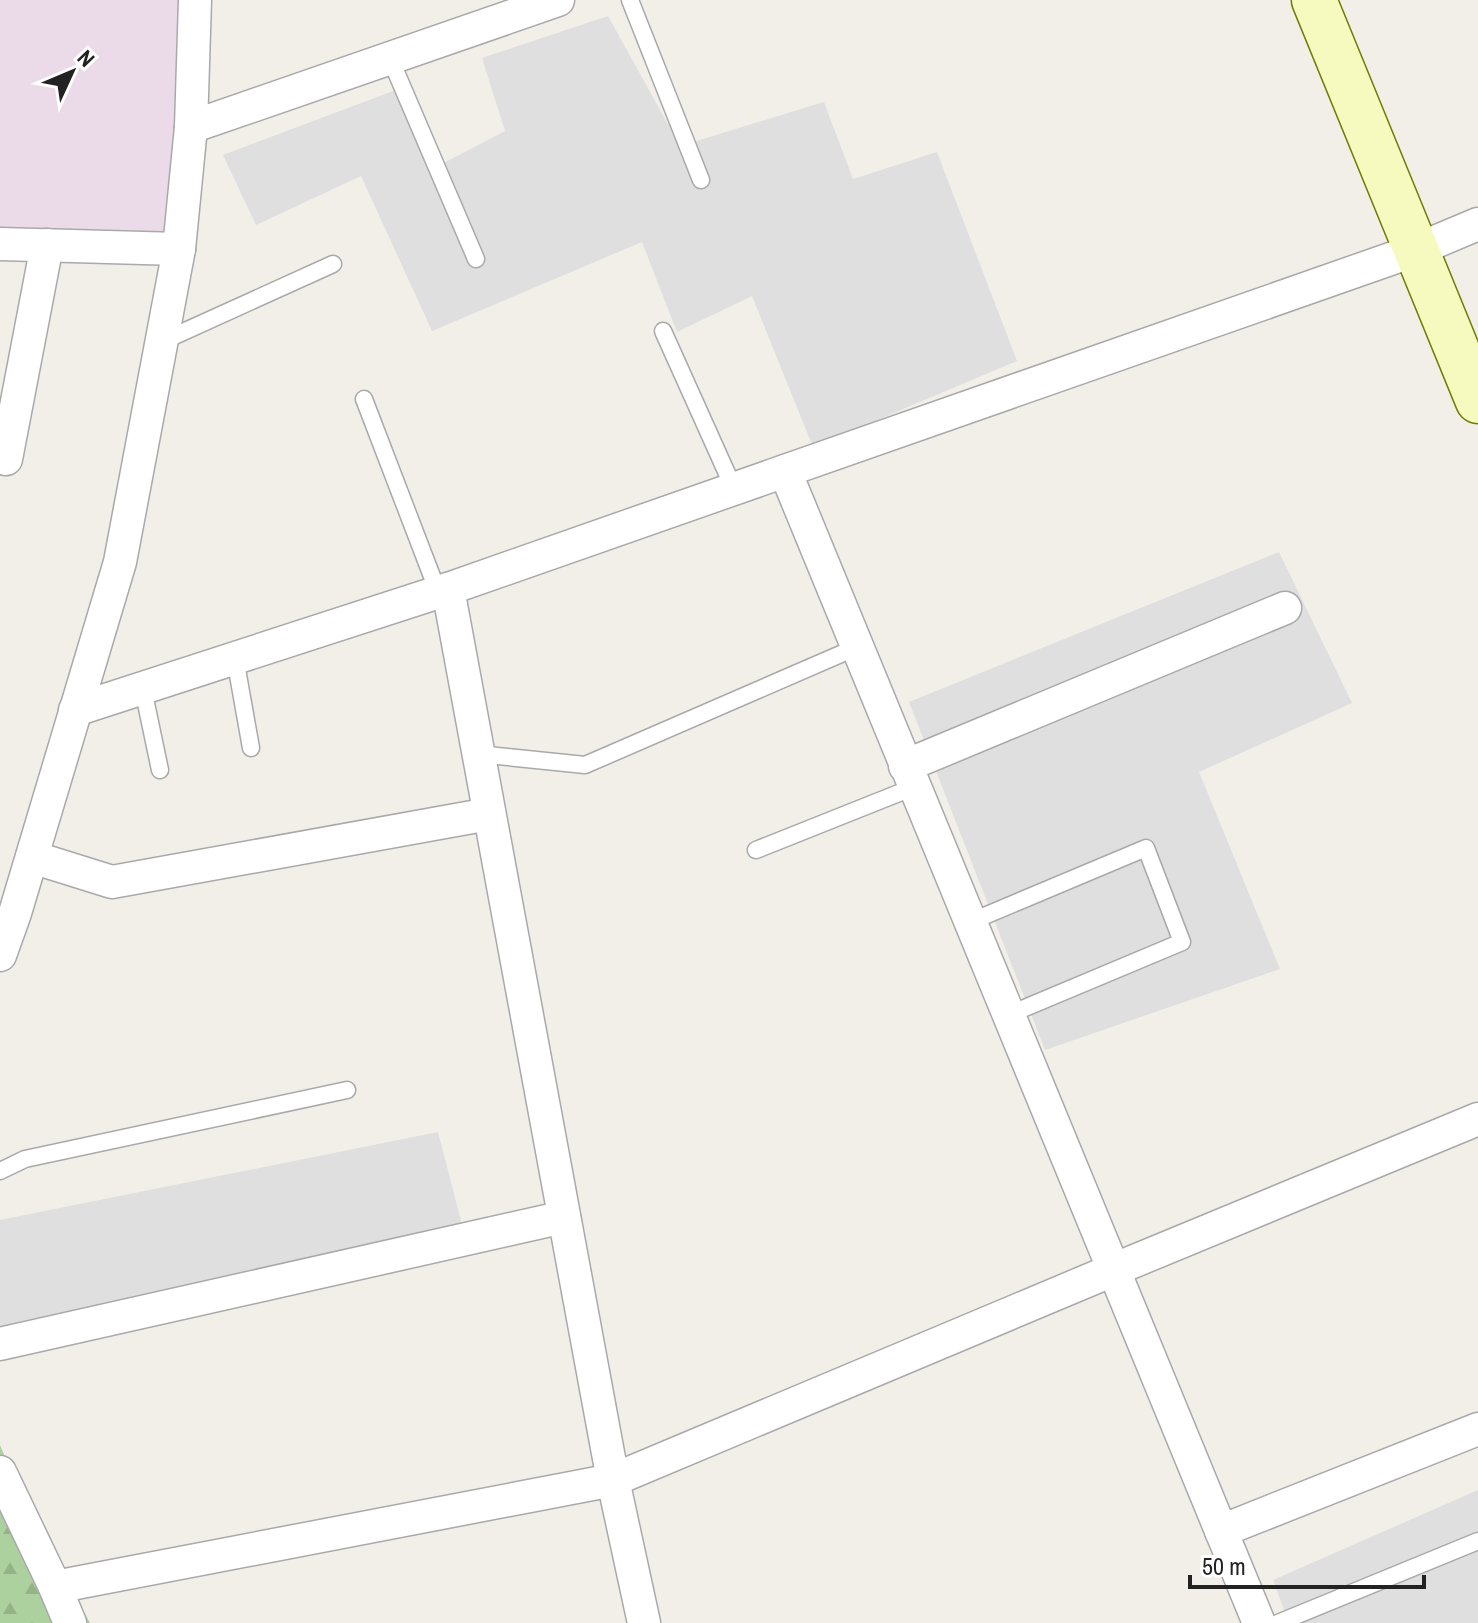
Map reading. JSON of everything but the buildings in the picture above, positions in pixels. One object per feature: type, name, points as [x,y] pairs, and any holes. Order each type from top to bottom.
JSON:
[{"type":"street","points":[[0,955],[8,912],[32,857],[120,562],[179,249],[191,127],[195,0]]},
{"type":"street","points":[[1314,0],[1478,401]]},
{"type":"street","points":[[191,127],[545,2]]},
{"type":"street","points":[[75,710],[443,591],[1416,250],[1478,224]]},
{"type":"street","points":[[0,244],[179,249]]},
{"type":"street","points":[[6,459],[47,245]]},
{"type":"street","points":[[785,471],[1259,1623]]},
{"type":"street","points":[[443,591],[478,754],[613,1480],[644,1623]]},
{"type":"street","points":[[910,776],[1285,608]]},
{"type":"street","points":[[32,857],[112,882],[489,814]]},
{"type":"street","points":[[55,1587],[613,1480],[1478,1119]]},
{"type":"street","points":[[0,1344],[564,1217]]},
{"type":"street","points":[[1221,1531],[1478,1429]]},
{"type":"street","points":[[0,1472],[70,1623]]},
{"type":"lane","points":[[630,0],[701,180]]},
{"type":"lane","points":[[390,58],[476,259]]},
{"type":"lane","points":[[161,342],[333,264]]},
{"type":"lane","points":[[663,331],[734,489]]},
{"type":"lane","points":[[364,399],[443,591]]},
{"type":"lane","points":[[478,754],[585,765],[857,647]]},
{"type":"lane","points":[[235,658],[251,748]]},
{"type":"lane","points":[[143,689],[160,770]]},
{"type":"lane","points":[[756,850],[910,776]]},
{"type":"lane","points":[[970,922],[1146,848],[1182,942],[1008,1015]]},
{"type":"lane","points":[[0,1171],[25,1159],[347,1090]]},
{"type":"lane","points":[[1278,1623],[1478,1541]]},
{"type":"shaded area","points":[[0,0],[182,0],[184,39],[164,235],[0,234]]},
{"type":"shaded area","points":[[608,16],[680,146],[824,102],[853,179],[937,152],[1017,361],[813,447],[752,296],[677,332],[642,242],[432,331],[361,176],[256,225],[223,155],[409,85],[438,166],[505,131],[482,58]]},
{"type":"shaded area","points":[[1279,552],[1352,703],[1199,772],[1280,969],[1045,1050],[909,702]]},
{"type":"shaded area","points":[[438,1132],[466,1240],[0,1340],[0,1220]]},
{"type":"shaded area","points":[[1478,1490],[1478,1623],[1289,1623],[1273,1580]]},
{"type":"green space","points":[[0,1445],[24,1503],[90,1623],[0,1623]]}]
